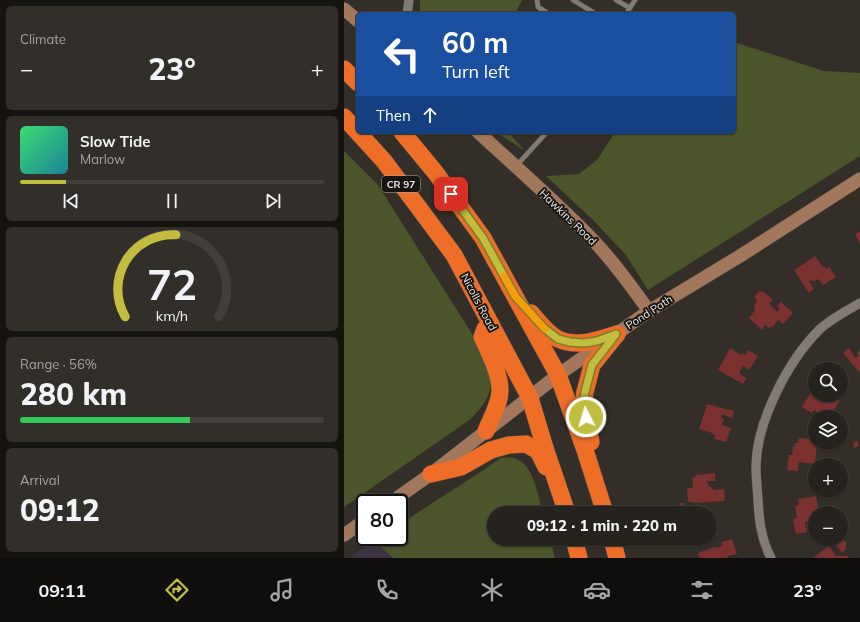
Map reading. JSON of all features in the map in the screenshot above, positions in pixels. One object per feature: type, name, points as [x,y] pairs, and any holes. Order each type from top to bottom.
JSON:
[{"type":"highway","points":[[344,69],[356,81]]},
{"type":"highway","name":"Nicolls Road","points":[[344,117],[356,130]]},
{"type":"highway","name":"Nicolls Road","points":[[359,134],[384,161],[454,255],[530,398],[545,448],[565,505]]},
{"type":"highway","name":"CR 97","points":[[404,134],[435,172],[483,238],[558,375],[603,506]]},
{"type":"highway","points":[[515,296],[544,328],[558,339],[584,343],[597,341],[616,334]]},
{"type":"highway","points":[[486,431],[498,402],[500,390],[492,358],[482,338],[485,329],[490,323]]},
{"type":"highway","points":[[596,485],[593,455],[583,404],[592,365],[616,334]]},
{"type":"highway","points":[[431,474],[462,467],[492,450],[509,445],[526,444],[538,452],[565,505]]},
{"type":"highway","points":[[576,546],[580,558]]},
{"type":"highway","points":[[614,546],[617,558]]},
{"type":"street","points":[[407,12],[409,0]]},
{"type":"street","points":[[344,9],[356,19]]},
{"type":"street","name":"Hawkins Road","points":[[480,134],[591,239],[612,262],[649,311]]},
{"type":"street","name":"Pond Path","points":[[403,494],[431,474],[558,375],[649,311],[740,256],[860,179]]},
{"type":"street","points":[[771,558],[762,536],[758,505],[756,465],[762,430],[784,377],[806,345],[820,329],[860,303]]},
{"type":"street","points":[[344,535],[356,526]]},
{"type":"lane","points":[[537,0],[538,7],[546,12]]},
{"type":"lane","points":[[573,0],[593,12]]},
{"type":"lane","points":[[616,0],[630,8]]},
{"type":"lane","points":[[627,12],[635,0]]},
{"type":"lane","points":[[516,167],[545,134]]},
{"type":"shaded area","points":[[367,546],[380,546],[393,558],[349,558]]},
{"type":"green space","points":[[420,0],[522,0],[516,12],[420,12]]},
{"type":"green space","points":[[736,43],[824,71],[860,73],[860,156],[648,290],[626,255],[594,221],[546,176],[579,174],[597,160],[614,134],[736,134]]},
{"type":"green space","points":[[499,134],[510,134],[525,151]]},
{"type":"green space","points":[[344,151],[378,185],[486,356],[490,372],[491,387],[484,404],[468,421],[363,494],[356,494],[356,499],[344,507]]},
{"type":"green space","points":[[501,458],[514,458],[521,461],[526,466],[531,473],[541,506],[487,506],[487,546],[552,546],[555,558],[393,558],[380,546],[408,546],[408,519]]},
{"type":"building","points":[[860,231],[860,244],[855,234]]},
{"type":"building","points":[[815,256],[823,267],[824,266],[826,269],[829,267],[836,277],[823,285],[818,279],[813,282],[812,280],[809,281],[814,289],[809,293],[794,270]]},
{"type":"building","points":[[760,291],[764,292],[773,300],[769,304],[777,312],[780,308],[777,306],[781,302],[793,313],[783,324],[778,320],[772,328],[771,326],[769,328],[765,325],[762,330],[749,318],[755,310],[754,305],[757,302],[755,297],[756,294]]},
{"type":"building","points":[[730,348],[741,355],[742,353],[746,355],[748,350],[758,356],[749,370],[743,366],[739,373],[746,378],[743,384],[718,370]]},
{"type":"building","points":[[849,348],[855,358],[858,356],[858,352],[860,350],[860,373],[843,353]]},
{"type":"building","points":[[808,397],[808,402],[839,402],[834,410],[808,411],[802,407]]},
{"type":"building","points":[[707,404],[734,411],[732,418],[722,414],[721,418],[724,419],[722,425],[731,428],[726,442],[714,439],[715,435],[712,433],[699,429]]},
{"type":"building","points":[[799,438],[808,439],[808,450],[816,450],[816,458],[808,458],[808,463],[799,462],[798,471],[787,470],[789,455],[792,455],[793,446],[795,447],[795,443],[798,443]]},
{"type":"building","points":[[857,441],[859,446],[854,448],[853,442]]},
{"type":"building","points":[[715,473],[715,481],[707,481],[708,485],[714,490],[724,489],[725,501],[688,502],[687,488],[693,488],[692,478],[696,477],[695,475]]},
{"type":"building","points":[[816,498],[818,506],[808,506],[808,521],[805,522],[807,532],[796,534],[793,519],[797,518],[795,506],[799,505],[798,499]]},
{"type":"building","points":[[682,503],[685,506],[679,506]]},
{"type":"building","points":[[732,539],[737,554],[727,556],[728,558],[700,558],[698,553],[722,546],[721,542]]},
{"type":"building","points":[[829,546],[836,556],[848,556],[849,558],[815,558],[814,557]]},
{"type":"building","points":[[837,546],[846,546],[846,549],[842,553]]},
{"type":"slow traffic","points":[[504,276],[515,296],[545,329]]},
{"type":"route","points":[[451,194],[483,238],[515,296],[544,328],[558,339],[570,342],[584,343],[597,341],[616,334],[592,365],[583,404],[586,417]]}]
